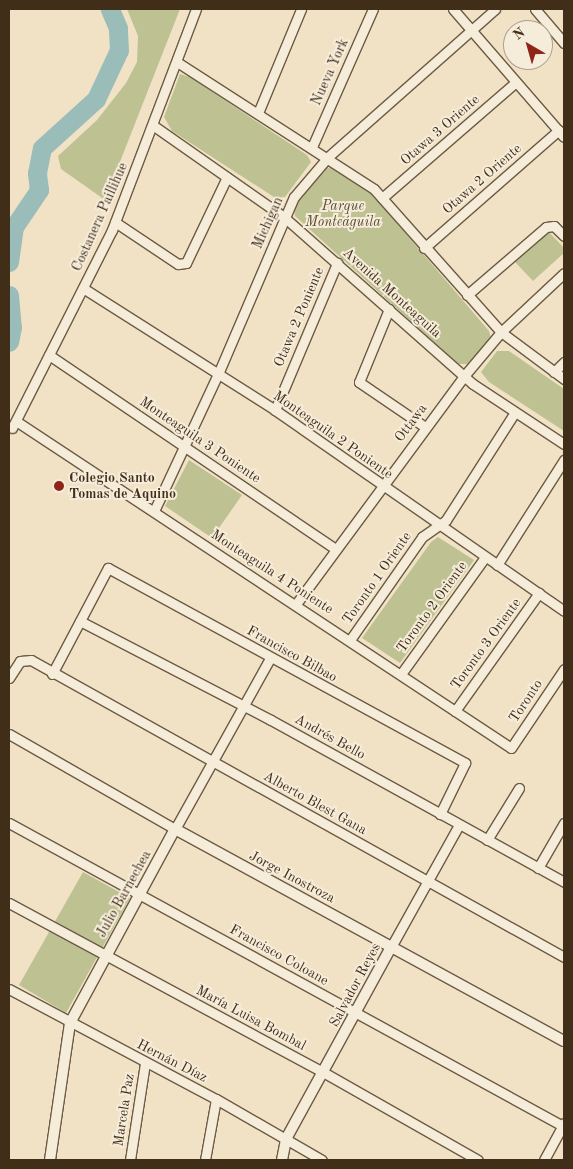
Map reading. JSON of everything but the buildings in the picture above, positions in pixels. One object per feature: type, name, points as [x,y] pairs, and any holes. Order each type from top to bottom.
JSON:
[{"type":"street","name":"Costanera Paillihue","points":[[14,425],[115,222],[154,126],[196,9]]},
{"type":"street","points":[[258,112],[301,9]]},
{"type":"street","name":"Nueva York","points":[[312,147],[373,9]]},
{"type":"street","points":[[453,9],[561,134]]},
{"type":"street","name":"Michigan","points":[[154,511],[218,374],[284,217],[303,185],[328,157],[495,9]]},
{"type":"street","points":[[535,9],[564,42]]},
{"type":"street","points":[[177,62],[366,182],[501,332],[564,379]]},
{"type":"street","name":"Otawa 3 Oriente","points":[[382,198],[516,82]]},
{"type":"street","name":"Avenida Monteaguila","points":[[154,126],[284,217],[464,376],[564,444]]},
{"type":"street","name":"Otawa 2 Oriente","points":[[424,248],[561,134]]},
{"type":"street","points":[[115,222],[178,264],[186,262],[227,177]]},
{"type":"street","points":[[467,295],[546,226],[554,226],[564,236]]},
{"type":"street","name":"Otawa 2 Poniente","points":[[275,410],[337,263]]},
{"type":"street","name":"Ottawa","points":[[296,604],[464,376],[501,332],[564,273]]},
{"type":"street","name":"Monteaguila 2 Poniente","points":[[83,288],[275,410],[564,611]]},
{"type":"street","points":[[389,309],[360,382],[425,427]]},
{"type":"street","name":"Monteaguila 3 Poniente","points":[[49,355],[336,549]]},
{"type":"street","points":[[554,372],[564,362]]},
{"type":"street","name":"Toronto 1 Oriente","points":[[350,640],[422,537],[446,520],[515,412]]},
{"type":"street","name":"Monteaguila 4 Poniente","points":[[14,425],[154,511],[511,748]]},
{"type":"street","points":[[497,565],[564,460]]},
{"type":"street","name":"Toronto 2 Oriente","points":[[401,674],[485,556]]},
{"type":"street","name":"Francisco Bilbao","points":[[80,621],[108,568],[465,763],[440,814]]},
{"type":"street","name":"Toronto 3 Oriente","points":[[455,710],[539,593]]},
{"type":"street","points":[[52,674],[80,621]]},
{"type":"street","name":"Andrés Bello","points":[[80,621],[564,882]]},
{"type":"street","name":"Alberto Blest Gana","points":[[9,678],[15,666],[24,658],[564,957]]},
{"type":"street","name":"Julio Barnechea","points":[[50,1160],[70,1022],[174,829],[244,708],[270,658]]},
{"type":"street","name":"Toronto","points":[[511,748],[564,669]]},
{"type":"street","name":"Jorge Inostroza","points":[[9,734],[174,829],[564,1041]]},
{"type":"street","points":[[488,840],[519,788]]},
{"type":"street","name":"Francisco Coloane","points":[[9,823],[563,1124]]},
{"type":"street","points":[[538,868],[564,823]]},
{"type":"street","name":"Salvador Reyes","points":[[282,1160],[286,1139],[357,1013],[426,880],[459,824]]},
{"type":"street","name":"María Luisa Bombal","points":[[9,903],[323,1072],[478,1160]]},
{"type":"street","name":"Hernán Díaz","points":[[9,989],[216,1099],[322,1160]]},
{"type":"street","name":"Marcela Paz","points":[[130,1160],[146,1063]]},
{"type":"street","points":[[205,1160],[216,1099]]},
{"type":"street","points":[[544,1160],[563,1124]]},
{"type":"green space","points":[[127,9],[180,9],[105,200],[61,169],[58,156],[97,120],[126,83],[137,62],[138,36]]},
{"type":"green space","name":"Parque Monteáguila","points":[[180,74],[190,77],[307,155],[311,162],[285,197],[277,199],[172,131],[164,117]]},
{"type":"green space","name":"Parque Monteáguila","points":[[334,167],[372,194],[489,331],[491,338],[469,364],[458,364],[295,216],[294,208],[312,181],[327,168]]},
{"type":"green space","points":[[548,231],[564,248],[564,253],[533,281],[515,262]]},
{"type":"green space","points":[[497,351],[509,351],[564,389],[564,431],[489,382],[481,372]]},
{"type":"green space","points":[[189,460],[242,495],[212,538],[165,506]]},
{"type":"green space","points":[[438,537],[474,560],[400,663],[362,638],[431,542]]},
{"type":"green space","points":[[83,872],[130,898],[66,1013],[19,985]]},
{"type":"waterway","points":[[9,262],[14,227],[39,190],[37,173],[42,148],[96,99],[119,50],[118,28],[110,9]]},
{"type":"waterway","points":[[9,295],[12,327],[9,342]]},
{"type":"place","name":"Colegio Santo Tomas de Aquino","points":[[59,486]]}]
